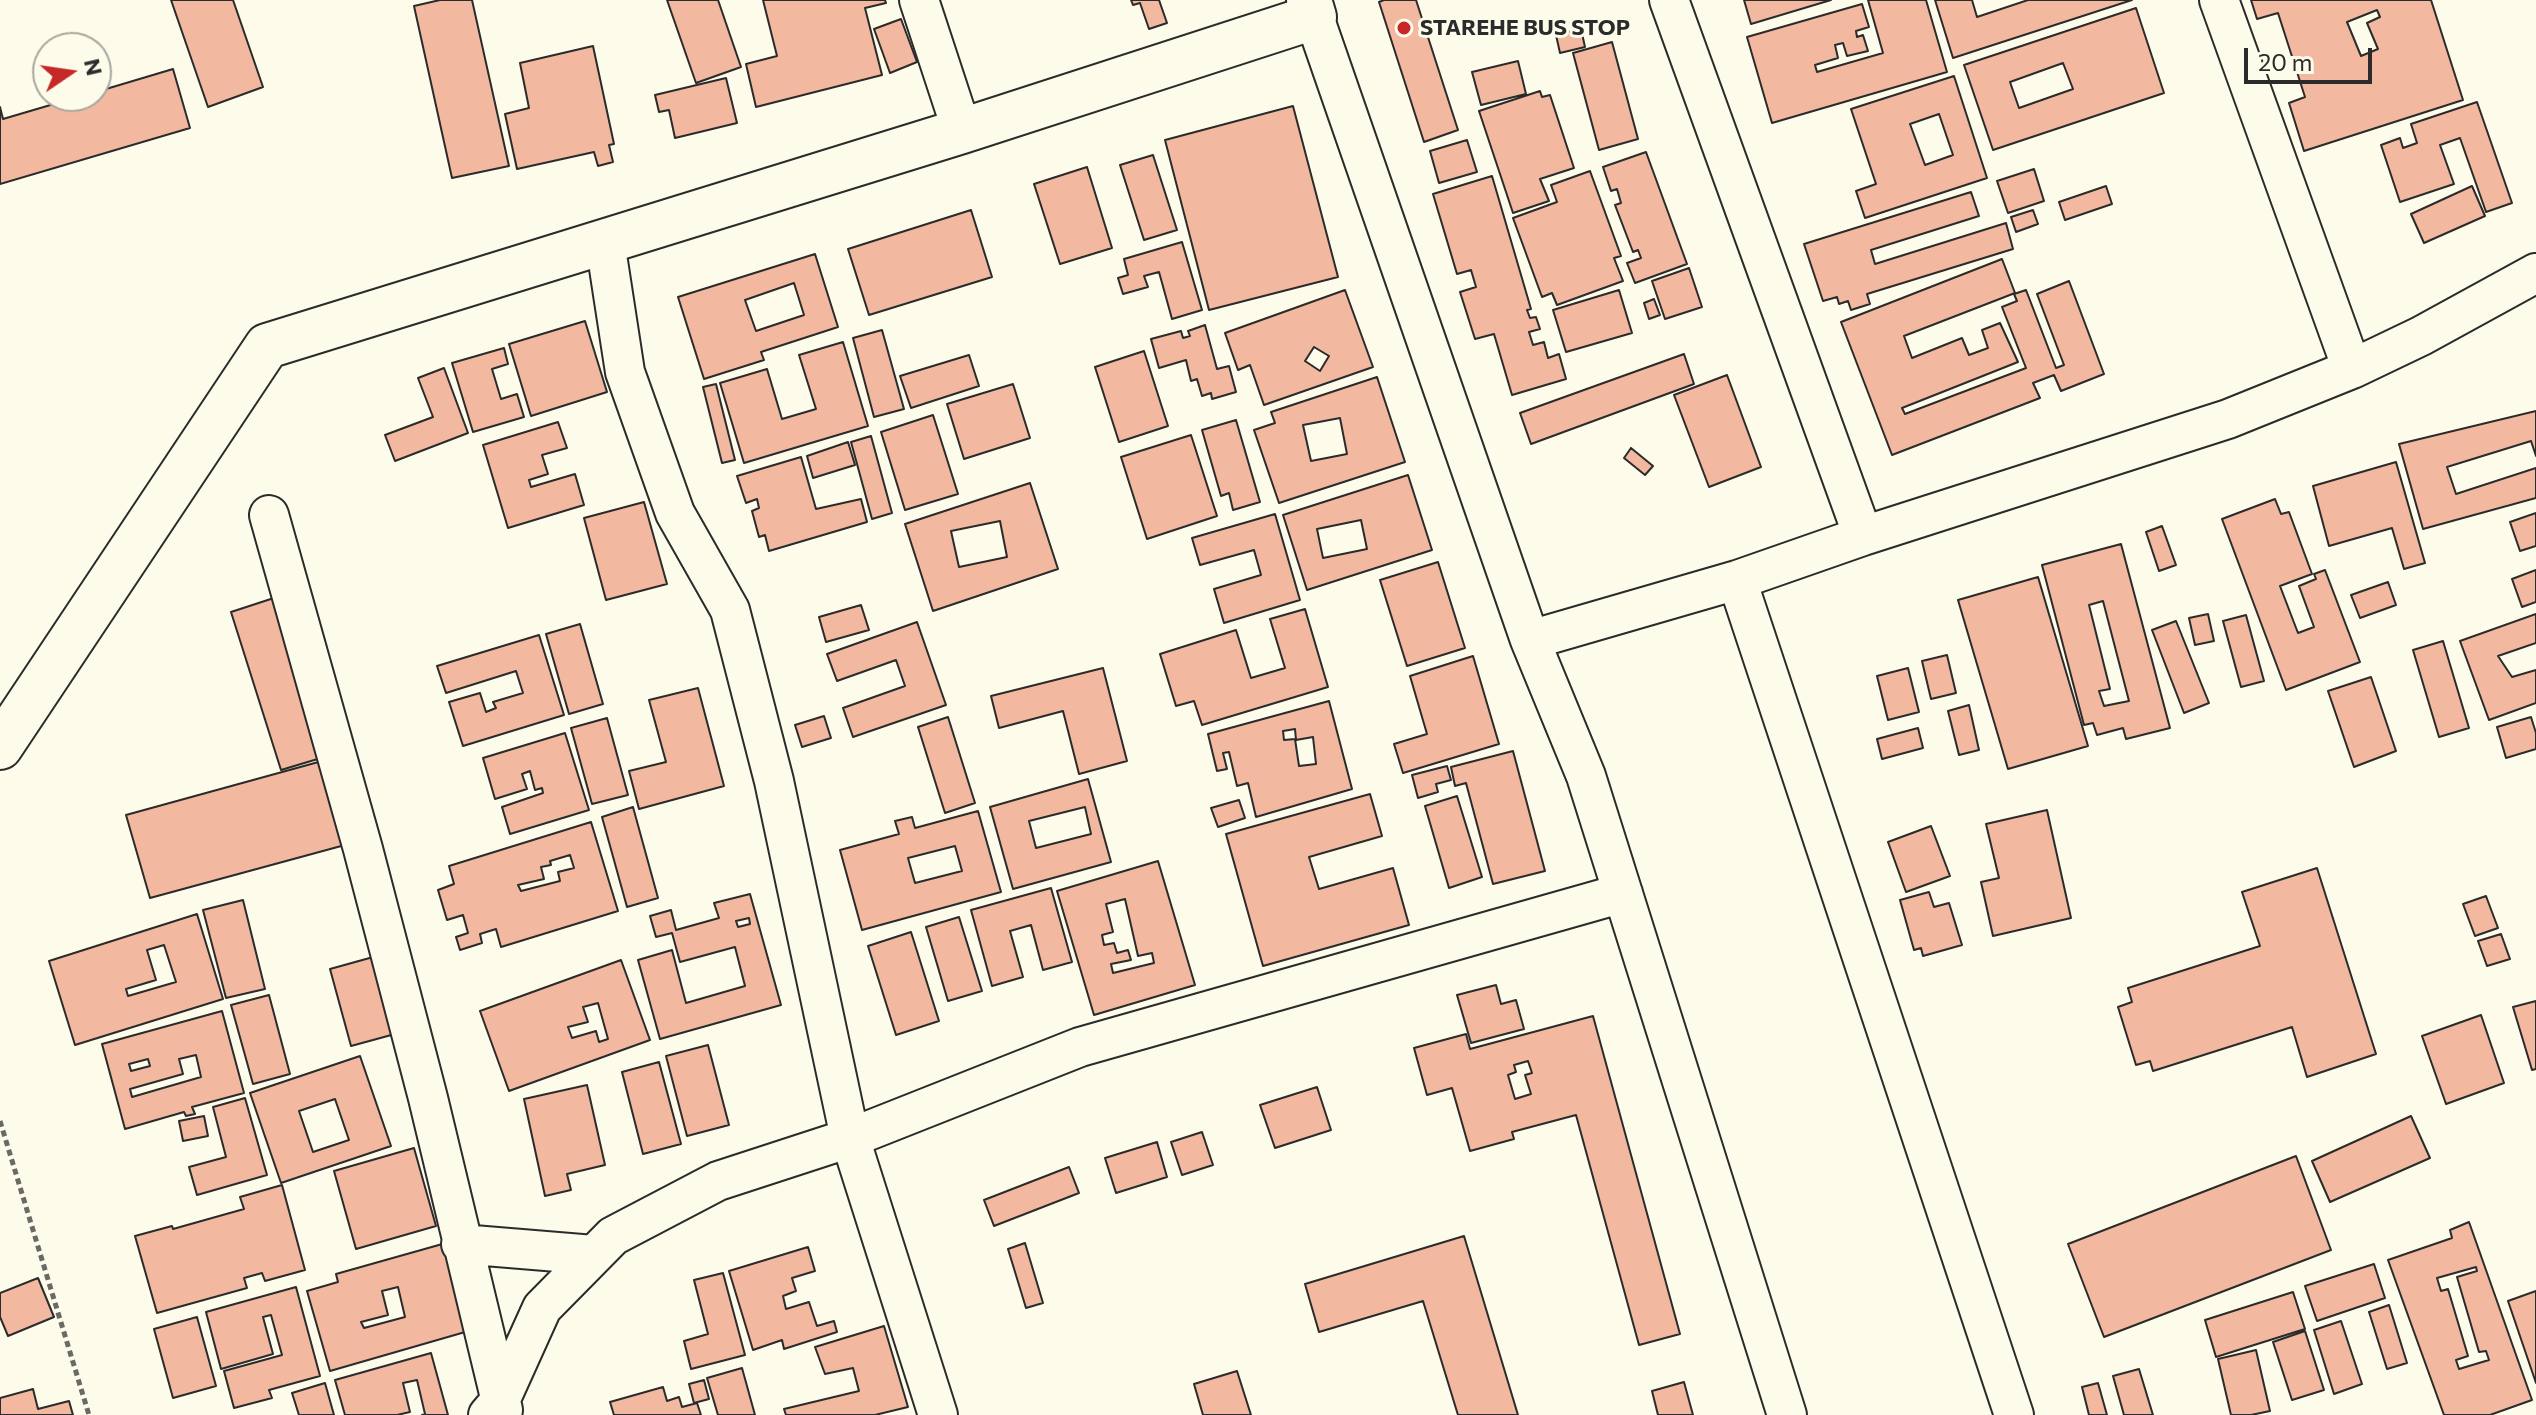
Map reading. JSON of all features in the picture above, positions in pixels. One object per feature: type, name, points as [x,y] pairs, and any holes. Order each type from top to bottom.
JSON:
[{"type":"street","points":[[919,0],[962,131]]},
{"type":"street","points":[[1669,0],[1863,536]]},
{"type":"street","points":[[2219,0],[2352,369]]},
{"type":"street","points":[[0,747],[267,346],[962,131],[1311,9],[1530,640],[1586,776],[1787,1415]]},
{"type":"street","points":[[605,242],[625,372],[675,513],[730,610],[774,781],[850,1138],[938,1415]]},
{"type":"street","points":[[1530,640],[1737,580],[1863,536],[2228,419],[2352,369],[2421,336],[2536,273]]},
{"type":"street","points":[[269,515],[363,849],[428,1098],[497,1410]]},
{"type":"street","points":[[1737,580],[2014,1415]]},
{"type":"street","points":[[497,1410],[542,1308],[613,1236],[718,1181],[850,1138],[1080,1047],[1623,893]]},
{"type":"street","points":[[461,1244],[594,1255]]},
{"type":"path","points":[[0,1121],[89,1415]]},
{"type":"building","points":[[171,0],[233,0],[263,87],[208,107]]},
{"type":"building","points":[[440,0],[472,0],[509,166],[452,178],[414,6]]},
{"type":"building","points":[[667,0],[718,0],[741,67],[696,83]]},
{"type":"building","points":[[763,0],[885,0],[886,3],[865,8],[882,75],[756,107],[746,64],[777,56]]},
{"type":"building","points":[[1131,0],[1159,0],[1167,23],[1149,29],[1140,3],[1133,5]]},
{"type":"building","points":[[1416,0],[1458,130],[1424,142],[1379,2]]},
{"type":"building","points":[[1744,0],[1831,0],[1751,24]]},
{"type":"building","points":[[1868,0],[1926,0],[1947,72],[1772,123],[1747,37],[1862,4],[1869,27],[1856,31],[1857,37],[1863,35],[1868,51],[1847,56],[1843,43],[1835,45],[1838,58],[1815,65],[1817,72],[1883,53]]},
{"type":"building","points":[[1935,0],[1972,0],[1977,17],[2028,0],[2132,0],[1953,58]]},
{"type":"building","points":[[2251,0],[2431,0],[2463,100],[2304,151],[2289,103],[2305,97],[2278,13],[2257,19]],"holes":[[[2377,10],[2380,17],[2367,23],[2378,49],[2361,56],[2347,22]]]},
{"type":"building","points":[[2136,8],[2164,93],[1993,150],[1964,65]],"holes":[[[2063,63],[2073,89],[2019,108],[2010,82]]]},
{"type":"building","points":[[901,19],[917,62],[890,73],[874,29]]},
{"type":"building","points":[[1581,29],[1585,47],[1560,53],[1556,35]]},
{"type":"building","points":[[1612,42],[1638,139],[1599,150],[1573,53]]},
{"type":"building","points":[[593,46],[614,144],[609,145],[613,162],[598,166],[594,152],[517,169],[505,114],[529,108],[520,63]]},
{"type":"building","points":[[1518,61],[1526,94],[1481,105],[1472,72]]},
{"type":"building","points":[[173,69],[190,128],[0,184],[0,107],[3,119],[32,110],[112,112],[112,87]]},
{"type":"building","points":[[1954,76],[1987,178],[1865,218],[1856,191],[1876,184],[1851,109]],"holes":[[[1939,114],[1953,155],[1925,165],[1910,124]]]},
{"type":"building","points":[[726,78],[737,123],[675,138],[669,110],[659,112],[655,95]]},
{"type":"building","points":[[1540,91],[1542,97],[1550,95],[1574,168],[1540,179],[1549,201],[1513,213],[1479,111]]},
{"type":"building","points":[[2477,102],[2512,203],[2486,212],[2460,138],[2440,145],[2454,184],[2400,202],[2381,145],[2400,138],[2403,148],[2417,143],[2411,124]]},
{"type":"building","points":[[1293,106],[1338,277],[1209,310],[1165,140]]},
{"type":"building","points":[[1467,140],[1477,172],[1439,183],[1430,151]]},
{"type":"building","points":[[1646,152],[1687,264],[1635,283],[1627,263],[1641,258],[1638,250],[1633,252],[1615,205],[1621,203],[1617,189],[1611,191],[1603,167]]},
{"type":"building","points":[[1153,155],[1177,230],[1144,240],[1120,165]]},
{"type":"building","points":[[1087,167],[1112,248],[1060,264],[1034,184]]},
{"type":"building","points":[[2034,169],[2044,201],[2008,213],[1997,181]]},
{"type":"building","points":[[1590,171],[1621,256],[1614,258],[1623,281],[1557,305],[1552,293],[1542,297],[1513,218],[1557,202],[1551,185]]},
{"type":"building","points":[[1492,176],[1531,309],[1527,310],[1530,318],[1536,317],[1540,329],[1529,332],[1533,345],[1544,342],[1548,358],[1559,354],[1566,379],[1512,395],[1494,334],[1475,339],[1460,292],[1476,287],[1471,270],[1457,274],[1433,194]]},
{"type":"building","points":[[2106,186],[2112,204],[2065,220],[2059,202]]},
{"type":"building","points":[[2472,186],[2485,216],[2424,243],[2411,214]]},
{"type":"building","points":[[1971,192],[1979,216],[1871,250],[1875,264],[2006,223],[2013,249],[1867,294],[1870,304],[1851,310],[1848,301],[1839,304],[1837,297],[1823,301],[1804,244]]},
{"type":"building","points":[[971,210],[992,277],[869,315],[848,249]]},
{"type":"building","points":[[2033,210],[2038,224],[2016,232],[2011,217]]},
{"type":"building","points":[[1182,242],[1202,310],[1172,319],[1159,272],[1144,276],[1148,287],[1123,294],[1118,278],[1128,275],[1124,259]]},
{"type":"building","points":[[815,254],[838,327],[761,352],[764,360],[704,379],[678,297]],"holes":[[[794,283],[804,315],[756,331],[745,300]]]},
{"type":"building","points":[[2002,259],[2015,293],[1904,336],[1912,358],[1962,338],[1969,355],[1988,348],[1982,330],[2000,323],[2018,362],[1902,408],[1905,414],[2026,368],[2002,307],[2017,301],[2014,294],[2026,290],[2056,368],[2064,365],[2037,294],[2069,281],[2104,374],[2061,391],[2054,375],[2033,383],[2040,398],[1892,455],[1841,322]]},
{"type":"building","points":[[1689,268],[1702,307],[1665,319],[1652,281]]},
{"type":"building","points":[[1345,290],[1373,367],[1264,405],[1250,365],[1238,370],[1225,333]],"holes":[[[1314,347],[1329,356],[1320,371],[1305,361]]]},
{"type":"building","points":[[1619,290],[1632,333],[1566,352],[1553,310]]},
{"type":"building","points":[[1654,299],[1660,315],[1649,319],[1644,303]]},
{"type":"building","points":[[585,321],[607,392],[531,416],[509,344]]},
{"type":"building","points":[[1205,325],[1217,369],[1229,366],[1236,392],[1212,399],[1211,393],[1202,396],[1197,379],[1191,381],[1186,360],[1159,368],[1151,339],[1181,331],[1183,338],[1190,336],[1188,331]]},
{"type":"building","points":[[882,330],[904,409],[874,417],[853,338]]},
{"type":"building","points":[[843,342],[868,426],[744,463],[720,383],[767,369],[782,419],[816,409],[799,355]]},
{"type":"building","points":[[504,348],[508,364],[492,369],[501,399],[517,394],[524,417],[473,432],[452,363]]},
{"type":"building","points":[[1144,351],[1168,426],[1119,442],[1095,367]]},
{"type":"building","points":[[1684,354],[1694,384],[1531,444],[1520,413]]},
{"type":"building","points":[[969,355],[979,386],[911,408],[900,376]]},
{"type":"building","points":[[444,368],[468,433],[395,461],[385,435],[433,417],[418,378]]},
{"type":"building","points":[[1727,375],[1761,467],[1709,487],[1674,395]]},
{"type":"building","points":[[1377,377],[1405,462],[1279,503],[1254,430],[1275,423],[1271,412]],"holes":[[[1340,418],[1347,454],[1311,461],[1303,425]]]},
{"type":"building","points":[[716,384],[735,460],[722,463],[703,387]]},
{"type":"building","points":[[1013,384],[1030,438],[964,459],[947,404]]},
{"type":"building","points":[[2536,411],[2536,456],[2531,441],[2447,467],[2456,494],[2536,468],[2536,498],[2423,529],[2399,444]]},
{"type":"building","points":[[933,415],[958,494],[905,510],[881,432]]},
{"type":"building","points":[[1236,420],[1260,502],[1233,510],[1229,493],[1221,496],[1202,430]]},
{"type":"building","points":[[558,422],[567,448],[542,455],[548,474],[529,480],[531,487],[575,474],[584,505],[508,528],[483,445]]},
{"type":"building","points":[[1191,435],[1217,516],[1147,539],[1121,457]]},
{"type":"building","points":[[871,436],[892,513],[872,519],[851,442]]},
{"type":"building","points":[[848,442],[855,465],[813,478],[807,456]]},
{"type":"building","points":[[1631,448],[1653,466],[1645,475],[1624,458]]},
{"type":"building","points":[[801,457],[816,509],[861,499],[867,522],[769,551],[765,535],[759,537],[752,511],[759,508],[757,499],[746,503],[737,476]]},
{"type":"building","points":[[2396,462],[2425,563],[2404,569],[2392,528],[2329,546],[2313,486]]},
{"type":"building","points":[[1408,475],[1432,550],[1307,590],[1283,515]],"holes":[[[1361,520],[1367,549],[1323,558],[1317,529]]]},
{"type":"building","points":[[1030,483],[1058,569],[933,611],[905,524]],"holes":[[[1000,521],[1007,557],[959,567],[951,531]]]},
{"type":"building","points":[[2275,499],[2281,514],[2289,512],[2312,574],[2280,586],[2298,633],[2314,627],[2299,586],[2316,579],[2314,574],[2325,570],[2360,662],[2286,690],[2222,519]]},
{"type":"building","points":[[644,502],[667,584],[606,600],[584,518]]},
{"type":"building","points":[[2536,513],[2536,546],[2520,551],[2510,522]]},
{"type":"building","points":[[1275,514],[1300,600],[1224,623],[1214,589],[1261,575],[1254,550],[1200,565],[1192,538]]},
{"type":"building","points":[[2162,526],[2176,565],[2159,571],[2146,532]]},
{"type":"building","points":[[2121,544],[2170,728],[2126,739],[2123,728],[2097,735],[2093,723],[2084,725],[2042,565]],"holes":[[[2103,601],[2129,701],[2104,706],[2099,691],[2110,689],[2089,605]]]},
{"type":"building","points":[[1438,562],[1465,648],[1407,666],[1380,580]]},
{"type":"building","points":[[2536,570],[2536,602],[2522,607],[2512,579]]},
{"type":"building","points":[[2038,577],[2088,746],[2008,769],[1958,600]]},
{"type":"building","points":[[2388,582],[2396,605],[2360,618],[2351,595]]},
{"type":"building","points":[[280,596],[331,755],[281,770],[231,612]]},
{"type":"building","points":[[861,605],[869,630],[826,642],[819,617]]},
{"type":"building","points":[[1305,609],[1328,687],[1202,725],[1194,701],[1176,706],[1160,654],[1236,630],[1251,678],[1285,668],[1270,619]]},
{"type":"building","points":[[2208,614],[2214,641],[2195,645],[2189,618]]},
{"type":"building","points":[[2536,614],[2536,643],[2498,656],[2512,677],[2536,670],[2536,703],[2489,720],[2460,641]]},
{"type":"building","points":[[2246,615],[2264,681],[2241,687],[2223,621]]},
{"type":"building","points":[[2176,621],[2209,703],[2184,713],[2152,630]]},
{"type":"building","points":[[917,622],[946,705],[853,737],[843,708],[905,686],[896,660],[837,681],[827,654]]},
{"type":"building","points":[[580,624],[603,704],[569,714],[546,634]]},
{"type":"building","points":[[539,635],[564,715],[463,746],[449,702],[480,693],[486,712],[496,708],[493,702],[523,693],[516,671],[446,693],[437,666]]},
{"type":"building","points":[[2443,641],[2469,728],[2439,737],[2413,650]]},
{"type":"building","points":[[1947,655],[1956,693],[1931,699],[1922,661]]},
{"type":"building","points":[[1473,656],[1499,744],[1403,773],[1394,744],[1427,734],[1410,676]]},
{"type":"building","points":[[1103,668],[1127,761],[1079,774],[1063,711],[999,728],[991,696]]},
{"type":"building","points":[[1908,668],[1919,712],[1888,720],[1877,676]]},
{"type":"building","points":[[2371,677],[2396,751],[2354,767],[2328,691]]},
{"type":"building","points":[[698,688],[724,786],[639,809],[629,771],[666,762],[649,700]]},
{"type":"building","points":[[1329,701],[1352,789],[1256,817],[1248,783],[1237,786],[1229,752],[1223,753],[1227,769],[1217,771],[1208,734]],"holes":[[[1295,729],[1296,740],[1313,737],[1316,764],[1299,766],[1295,739],[1284,740],[1283,731]]]},
{"type":"building","points":[[1969,705],[1979,750],[1959,755],[1948,711]]},
{"type":"building","points":[[824,716],[831,738],[802,747],[795,725]]},
{"type":"building","points":[[948,717],[975,803],[945,813],[918,727]]},
{"type":"building","points":[[2531,717],[2536,733],[2536,749],[2506,758],[2497,727]]},
{"type":"building","points":[[607,718],[628,795],[592,804],[571,728]]},
{"type":"building","points":[[1918,728],[1923,748],[1882,759],[1877,739]]},
{"type":"building","points":[[565,733],[589,810],[510,834],[502,807],[543,793],[542,788],[535,790],[530,771],[522,774],[527,789],[495,799],[483,758]]},
{"type":"building","points":[[1513,751],[1545,871],[1493,884],[1466,783],[1455,786],[1451,767]]},
{"type":"building","points":[[333,758],[356,842],[150,898],[126,815]]},
{"type":"building","points":[[1447,766],[1451,780],[1436,784],[1438,792],[1418,798],[1412,775]]},
{"type":"building","points":[[1088,779],[1111,862],[1013,889],[990,807]],"holes":[[[1085,807],[1091,834],[1036,848],[1029,821]]]},
{"type":"building","points":[[1370,794],[1382,836],[1309,857],[1319,889],[1393,868],[1409,925],[1263,966],[1226,834]]},
{"type":"building","points":[[1457,796],[1482,877],[1449,888],[1425,806]]},
{"type":"building","points":[[1239,800],[1245,818],[1218,827],[1211,808]]},
{"type":"building","points":[[633,807],[658,898],[627,907],[602,817]]},
{"type":"building","points":[[2047,810],[2071,918],[1993,936],[1981,882],[1999,878],[1986,824]]},
{"type":"building","points":[[978,811],[1001,892],[862,930],[840,850],[899,834],[895,821],[912,817],[915,828]],"holes":[[[955,846],[962,871],[915,883],[908,858]]]},
{"type":"building","points":[[591,822],[618,911],[501,947],[496,929],[480,934],[482,943],[460,950],[456,937],[468,933],[463,915],[447,920],[438,890],[454,884],[449,866]],"holes":[[[570,855],[574,868],[558,872],[560,881],[521,891],[518,885],[544,879],[541,867],[551,865],[550,861]]]},
{"type":"building","points":[[1931,826],[1950,876],[1906,892],[1888,842]]},
{"type":"building","points":[[1158,861],[1195,985],[1094,1015],[1057,891]],"holes":[[[1125,899],[1138,956],[1152,953],[1154,963],[1113,973],[1111,964],[1131,960],[1128,950],[1117,953],[1114,943],[1104,945],[1102,935],[1113,932],[1106,904]]]},
{"type":"building","points":[[2317,868],[2376,1054],[2307,1077],[2292,1027],[2153,1071],[2150,1061],[2136,1065],[2118,1007],[2132,1002],[2128,988],[2260,946],[2242,892]]},
{"type":"building","points":[[1051,888],[1072,962],[1043,970],[1031,925],[1010,931],[1023,977],[992,986],[971,910]]},
{"type":"building","points":[[1929,892],[1934,907],[1949,903],[1962,945],[1923,956],[1921,948],[1914,950],[1900,900]]},
{"type":"building","points":[[750,894],[781,1005],[660,1039],[638,960],[672,950],[686,1003],[745,986],[735,947],[680,962],[672,933],[656,937],[650,916],[671,910],[676,930],[719,918],[714,903]],"holes":[[[749,918],[750,924],[738,927],[736,921]]]},
{"type":"building","points":[[2486,896],[2498,928],[2475,936],[2463,904]]},
{"type":"building","points":[[243,900],[265,989],[226,998],[203,910]]},
{"type":"building","points":[[197,914],[223,999],[75,1045],[49,961]],"holes":[[[164,945],[176,982],[128,996],[126,989],[156,980],[147,950]]]},
{"type":"building","points":[[959,917],[982,991],[948,1001],[926,927]]},
{"type":"building","points":[[911,932],[939,1021],[896,1035],[868,946]]},
{"type":"building","points":[[2501,934],[2510,959],[2487,966],[2478,941]]},
{"type":"building","points":[[384,954],[406,1031],[351,1046],[330,969]]},
{"type":"building","points":[[621,960],[650,1040],[509,1091],[480,1011]],"holes":[[[598,1003],[608,1039],[599,1042],[596,1031],[572,1038],[568,1027],[588,1022],[583,1007]]]},
{"type":"building","points":[[1496,985],[1501,1004],[1516,1000],[1524,1029],[1471,1043],[1457,995]]},
{"type":"building","points":[[269,995],[290,1074],[253,1084],[231,1005]]},
{"type":"building","points":[[2536,1001],[2536,1069],[2532,1070],[2513,1007]]},
{"type":"building","points":[[222,1011],[244,1093],[192,1107],[195,1114],[186,1116],[184,1112],[125,1129],[102,1044]],"holes":[[[196,1055],[201,1077],[132,1097],[130,1089],[183,1074],[179,1059]],[[148,1059],[150,1066],[131,1071],[129,1064]]]},
{"type":"building","points":[[2481,1015],[2504,1083],[2446,1104],[2422,1036]]},
{"type":"building","points":[[1593,1016],[1680,1334],[1639,1345],[1576,1115],[1512,1132],[1514,1139],[1470,1151],[1452,1088],[1427,1095],[1414,1048],[1466,1034],[1470,1049]],"holes":[[[1528,1061],[1532,1073],[1525,1075],[1531,1094],[1515,1099],[1508,1075],[1516,1072],[1514,1065]]]},
{"type":"building","points":[[708,1045],[729,1125],[687,1136],[666,1056]]},
{"type":"building","points":[[360,1056],[391,1146],[281,1183],[250,1093]],"holes":[[[335,1099],[349,1140],[313,1152],[299,1111]]]},
{"type":"building","points":[[659,1062],[681,1144],[643,1154],[622,1072]]},
{"type":"building","points":[[587,1085],[605,1165],[567,1174],[571,1190],[545,1196],[524,1099]]},
{"type":"building","points":[[1317,1087],[1331,1130],[1275,1148],[1260,1105]]},
{"type":"building","points":[[245,1098],[267,1175],[197,1195],[189,1167],[226,1157],[213,1107]]},
{"type":"building","points":[[204,1116],[208,1136],[183,1141],[179,1121]]},
{"type":"building","points":[[2411,1116],[2430,1158],[2330,1202],[2312,1161]]},
{"type":"building","points":[[1202,1132],[1213,1165],[1182,1175],[1171,1142]]},
{"type":"building","points":[[1157,1142],[1167,1177],[1116,1193],[1105,1158]]},
{"type":"building","points":[[414,1148],[436,1226],[356,1249],[334,1171]]},
{"type":"building","points":[[2296,1156],[2331,1250],[2104,1337],[2068,1244]]},
{"type":"building","points":[[1069,1167],[1079,1193],[994,1226],[984,1200]]},
{"type":"building","points":[[282,1185],[305,1270],[265,1281],[262,1273],[244,1278],[247,1288],[157,1313],[135,1236],[244,1209],[240,1197]]},
{"type":"building","points":[[2469,1222],[2532,1400],[2490,1415],[2444,1415],[2388,1260],[2452,1238],[2450,1230]],"holes":[[[2476,1267],[2477,1271],[2457,1277],[2479,1352],[2486,1351],[2489,1360],[2459,1369],[2456,1360],[2468,1356],[2448,1289],[2441,1291],[2437,1278]]]},
{"type":"building","points":[[1464,1236],[1518,1415],[1458,1415],[1423,1301],[1319,1332],[1305,1284]]},
{"type":"building","points":[[453,1241],[479,1328],[330,1371],[307,1291],[338,1282],[336,1274]],"holes":[[[398,1287],[405,1317],[364,1328],[361,1322],[388,1315],[382,1291]]]},
{"type":"building","points":[[1025,1243],[1043,1303],[1026,1308],[1008,1249]]},
{"type":"building","points":[[808,1247],[815,1271],[792,1278],[796,1291],[783,1296],[786,1309],[809,1302],[817,1326],[834,1321],[837,1332],[784,1349],[782,1340],[753,1350],[729,1271]]},
{"type":"building","points":[[2374,1264],[2385,1298],[2317,1321],[2305,1286]]},
{"type":"building","points":[[723,1273],[745,1355],[691,1369],[684,1341],[708,1334],[694,1280]]},
{"type":"building","points":[[38,1278],[54,1317],[8,1336],[0,1317],[0,1293]]},
{"type":"building","points":[[296,1287],[320,1376],[269,1390],[272,1398],[234,1408],[224,1371],[282,1355],[271,1315],[263,1317],[273,1354],[221,1369],[206,1312]]},
{"type":"building","points":[[2536,1291],[2536,1383],[2508,1301]]},
{"type":"building","points":[[2293,1292],[2305,1329],[2216,1357],[2205,1320]]},
{"type":"building","points":[[2389,1305],[2407,1363],[2387,1369],[2369,1312]]},
{"type":"building","points":[[197,1317],[216,1386],[173,1398],[154,1329]]},
{"type":"building","points":[[2341,1321],[2362,1384],[2334,1394],[2314,1330]]},
{"type":"building","points":[[884,1326],[908,1407],[875,1415],[786,1415],[784,1409],[859,1391],[853,1368],[825,1374],[815,1347]]},
{"type":"building","points":[[2305,1331],[2324,1390],[2292,1400],[2273,1342]]},
{"type":"building","points":[[2256,1350],[2270,1411],[2231,1415],[2218,1359]]},
{"type":"building","points":[[431,1353],[448,1415],[422,1415],[425,1414],[417,1380],[403,1383],[410,1412],[345,1415],[335,1380]]},
{"type":"building","points":[[742,1368],[755,1415],[718,1415],[707,1378]]},
{"type":"building","points":[[2139,1369],[2153,1415],[2124,1415],[2113,1376]]},
{"type":"building","points":[[1237,1371],[1251,1415],[1203,1415],[1194,1384]]},
{"type":"building","points":[[704,1380],[709,1399],[694,1403],[689,1384]]},
{"type":"building","points":[[1684,1382],[1693,1415],[1658,1415],[1652,1391]]},
{"type":"building","points":[[325,1383],[334,1415],[299,1415],[292,1393]]},
{"type":"building","points":[[2098,1383],[2107,1415],[2089,1415],[2082,1387]]},
{"type":"building","points":[[663,1387],[667,1401],[679,1397],[682,1407],[697,1403],[701,1415],[614,1415],[610,1402]]},
{"type":"building","points":[[33,1389],[38,1409],[69,1401],[73,1415],[0,1415],[0,1398]]},
{"type":"place","name":"STAREHE BUS STOP","points":[[1404,28]]}]
